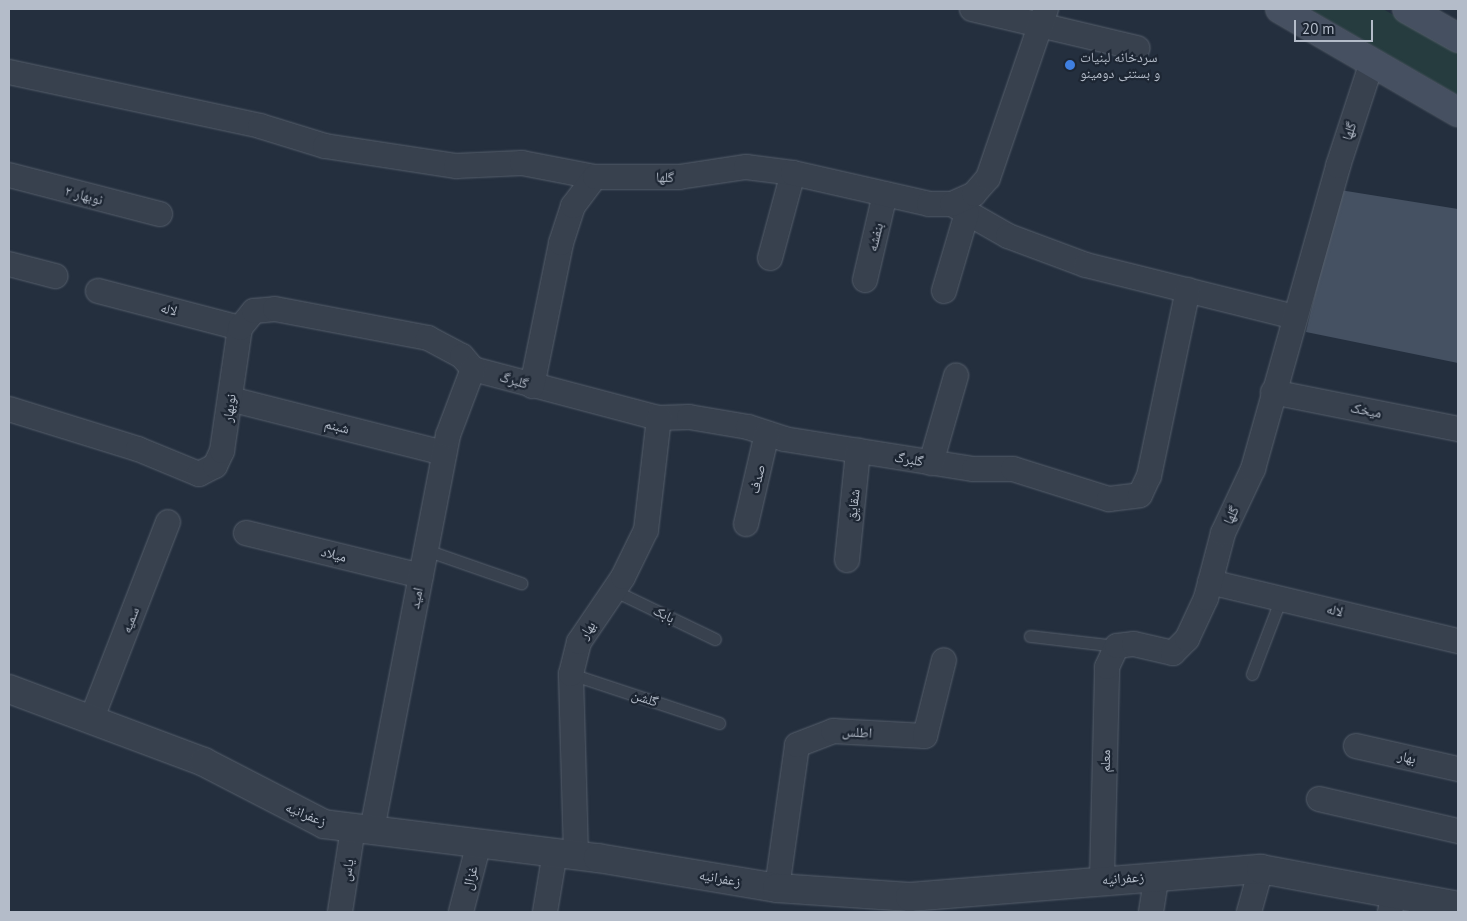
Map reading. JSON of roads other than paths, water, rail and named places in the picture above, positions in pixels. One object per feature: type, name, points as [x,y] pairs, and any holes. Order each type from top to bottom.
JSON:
[{"type":"main road","points":[[1280,9],[1458,112]]},
{"type":"main road","points":[[1407,9],[1458,38]]},
{"type":"street","points":[[972,9],[1043,18],[1137,48]]},
{"type":"street","name":"گلها","points":[[959,208],[988,178],[1043,18]]},
{"type":"street","name":"گلها","points":[[1117,646],[1134,644],[1173,653],[1187,639],[1210,582],[1223,533],[1253,469],[1294,317],[1372,62]]},
{"type":"street","name":"گلها","points":[[9,72],[260,126],[325,146],[456,166],[522,163],[595,177],[679,178],[746,167],[793,172],[929,204],[959,208],[1008,236],[1086,265],[1294,317]]},
{"type":"street","points":[[770,258],[793,172]]},
{"type":"street","name":"نوبهار ۲","points":[[9,175],[160,214]]},
{"type":"street","points":[[532,386],[560,243],[573,206],[595,177]]},
{"type":"street","name":"بنفشه","points":[[865,280],[885,194]]},
{"type":"street","points":[[944,291],[959,208]]},
{"type":"street","points":[[9,264],[55,276]]},
{"type":"street","name":"گلبرگ","points":[[473,369],[659,418],[689,417],[858,451],[974,469],[1013,469],[1109,499],[1140,495],[1149,476],[1188,290]]},
{"type":"street","name":"لاله","points":[[98,291],[240,328]]},
{"type":"street","points":[[240,328],[254,312],[275,309],[428,338],[462,356],[473,369]]},
{"type":"street","name":"نوبهار","points":[[9,409],[138,449],[199,474],[215,466],[222,451],[240,328]]},
{"type":"street","name":"امید","points":[[363,829],[421,576],[444,453],[473,369]]},
{"type":"street","points":[[931,462],[956,376]]},
{"type":"street","name":"میخک","points":[[1273,392],[1458,429]]},
{"type":"street","name":"شبنم","points":[[230,399],[444,453]]},
{"type":"street","name":"بهار","points":[[545,912],[566,854],[570,674],[579,642],[613,590],[646,530],[659,418]]},
{"type":"street","name":"صدف","points":[[746,524],[767,433]]},
{"type":"street","name":"شقایق","points":[[847,560],[858,451]]},
{"type":"street","name":"سمیه","points":[[92,718],[168,522]]},
{"type":"street","name":"میلاد","points":[[246,533],[421,576]]},
{"type":"street","name":"لاله","points":[[1210,582],[1458,641]]},
{"type":"street","name":"معلم","points":[[1102,879],[1107,667],[1117,646]]},
{"type":"street","name":"اطلس","points":[[777,888],[797,745],[833,731],[925,736],[944,660]]},
{"type":"street","name":"زعفرانیه","points":[[9,689],[92,718],[204,762],[324,824],[566,854],[777,888],[924,904],[1102,879],[1260,869],[1392,903],[1458,906]]},
{"type":"street","name":"بهار","points":[[1356,746],[1458,769]]},
{"type":"street","points":[[1319,799],[1458,831]]},
{"type":"street","name":"یاس","points":[[340,912],[363,829]]},
{"type":"street","name":"غزال","points":[[462,912],[479,843]]},
{"type":"street","points":[[1249,912],[1260,869]]},
{"type":"street","points":[[1151,912],[1157,876]]},
{"type":"lane","points":[[426,550],[522,583]]},
{"type":"lane","name":"بابک","points":[[613,590],[715,639]]},
{"type":"lane","points":[[1252,674],[1281,598]]},
{"type":"lane","points":[[1030,636],[1117,646]]},
{"type":"lane","name":"گلشن","points":[[570,674],[719,723]]},
{"type":"place","name":"سردخانه لبنیات و بستنی دومینو","points":[[1070,65]]}]
